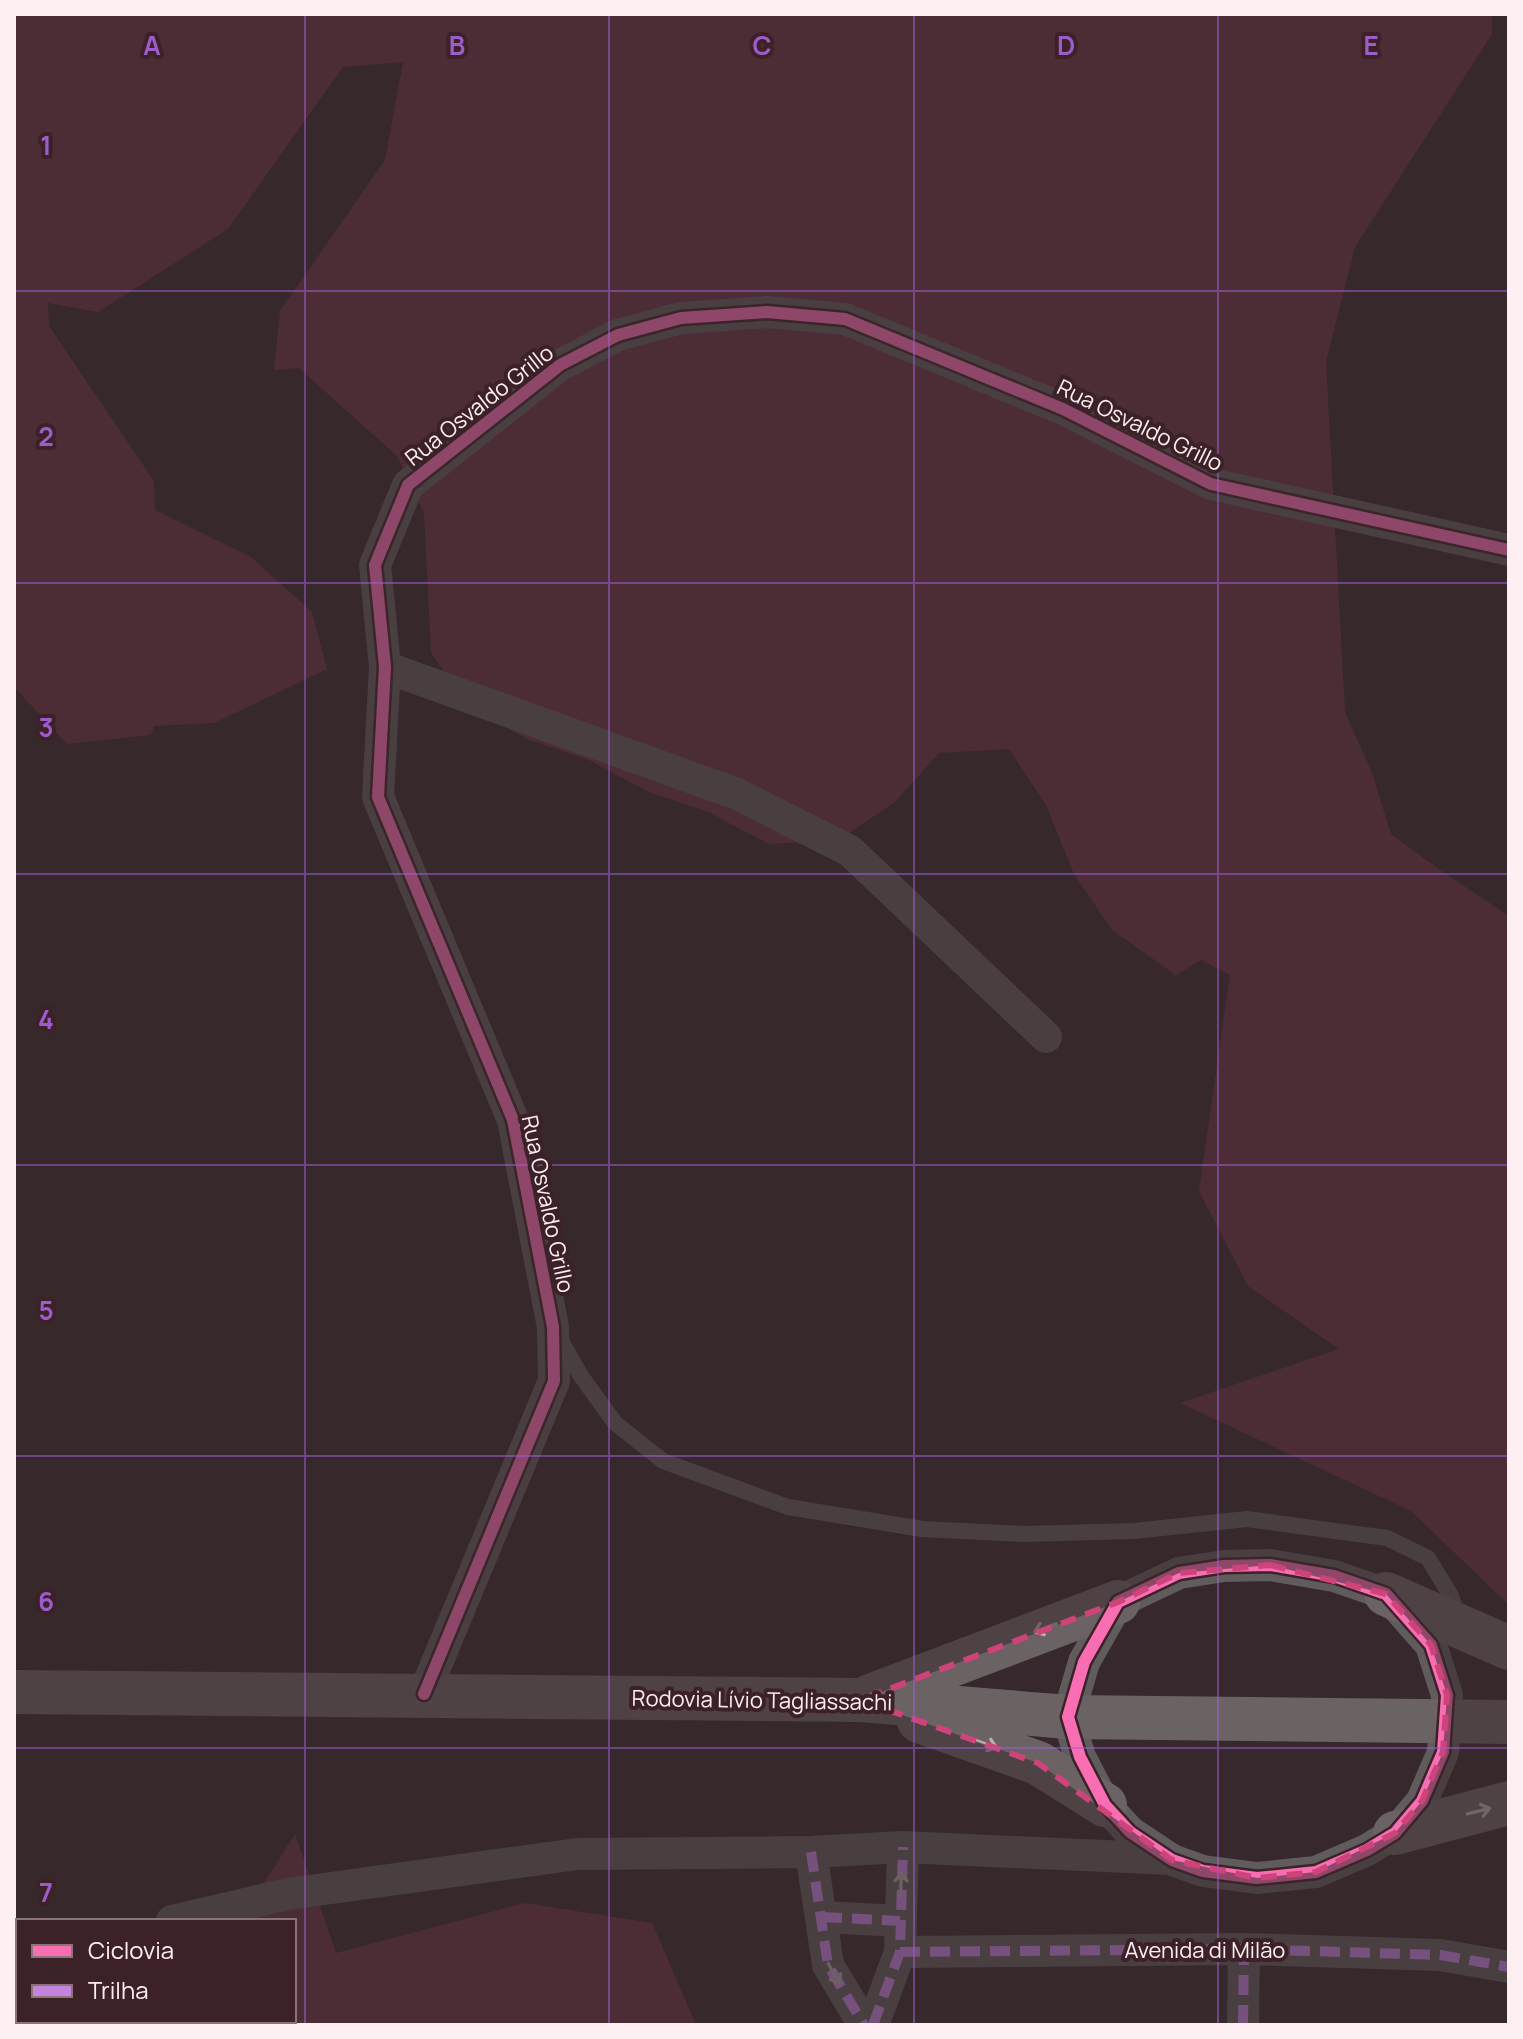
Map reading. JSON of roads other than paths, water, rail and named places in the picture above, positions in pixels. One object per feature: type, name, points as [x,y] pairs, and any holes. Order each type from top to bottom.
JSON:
[{"type":"highway","points":[[1386,1594],[1509,1648]]},
{"type":"highway","points":[[860,1700],[1118,1602]]},
{"type":"highway","name":"Rodovia Lívio Tagliassachi","points":[[14,1692],[860,1700],[1068,1717],[1509,1722]]},
{"type":"highway","points":[[860,1700],[1038,1763],[1105,1805]]},
{"type":"highway","points":[[1395,1833],[1509,1803]]},
{"type":"street","name":"Rua Osvaldo Grillo","points":[[424,1694],[554,1381],[553,1327],[513,1120],[378,797],[385,667],[375,565],[408,485],[560,365],[618,335],[681,318],[767,312],[845,319],[1063,409],[1211,484],[1509,550]]},
{"type":"street","points":[[385,667],[737,794],[850,851],[1046,1037]]},
{"type":"street","points":[[1270,1565],[1334,1576],[1386,1594],[1431,1645],[1447,1695],[1443,1752],[1422,1801],[1395,1833],[1367,1850],[1316,1872],[1257,1878],[1203,1871],[1172,1860],[1130,1832],[1105,1805],[1080,1757],[1068,1717],[1084,1662],[1118,1602],[1179,1573],[1224,1566],[1270,1565]]},
{"type":"street","points":[[181,1919],[288,1894],[577,1854],[811,1852],[903,1847],[1172,1860]]},
{"type":"street","points":[[873,2025],[900,1936],[903,1847]]},
{"type":"street","points":[[811,1852],[828,1965],[864,2025]]},
{"type":"street","name":"Avenida di Milão","points":[[822,1917],[900,1936],[1440,1955],[1509,1967]]},
{"type":"street","points":[[1243,2025],[1244,1949]]},
{"type":"lane","points":[[553,1327],[581,1376],[615,1423],[663,1461],[788,1507],[937,1530],[1024,1534],[1134,1531],[1247,1519],[1387,1538],[1428,1558],[1451,1596],[1463,1628]]}]
